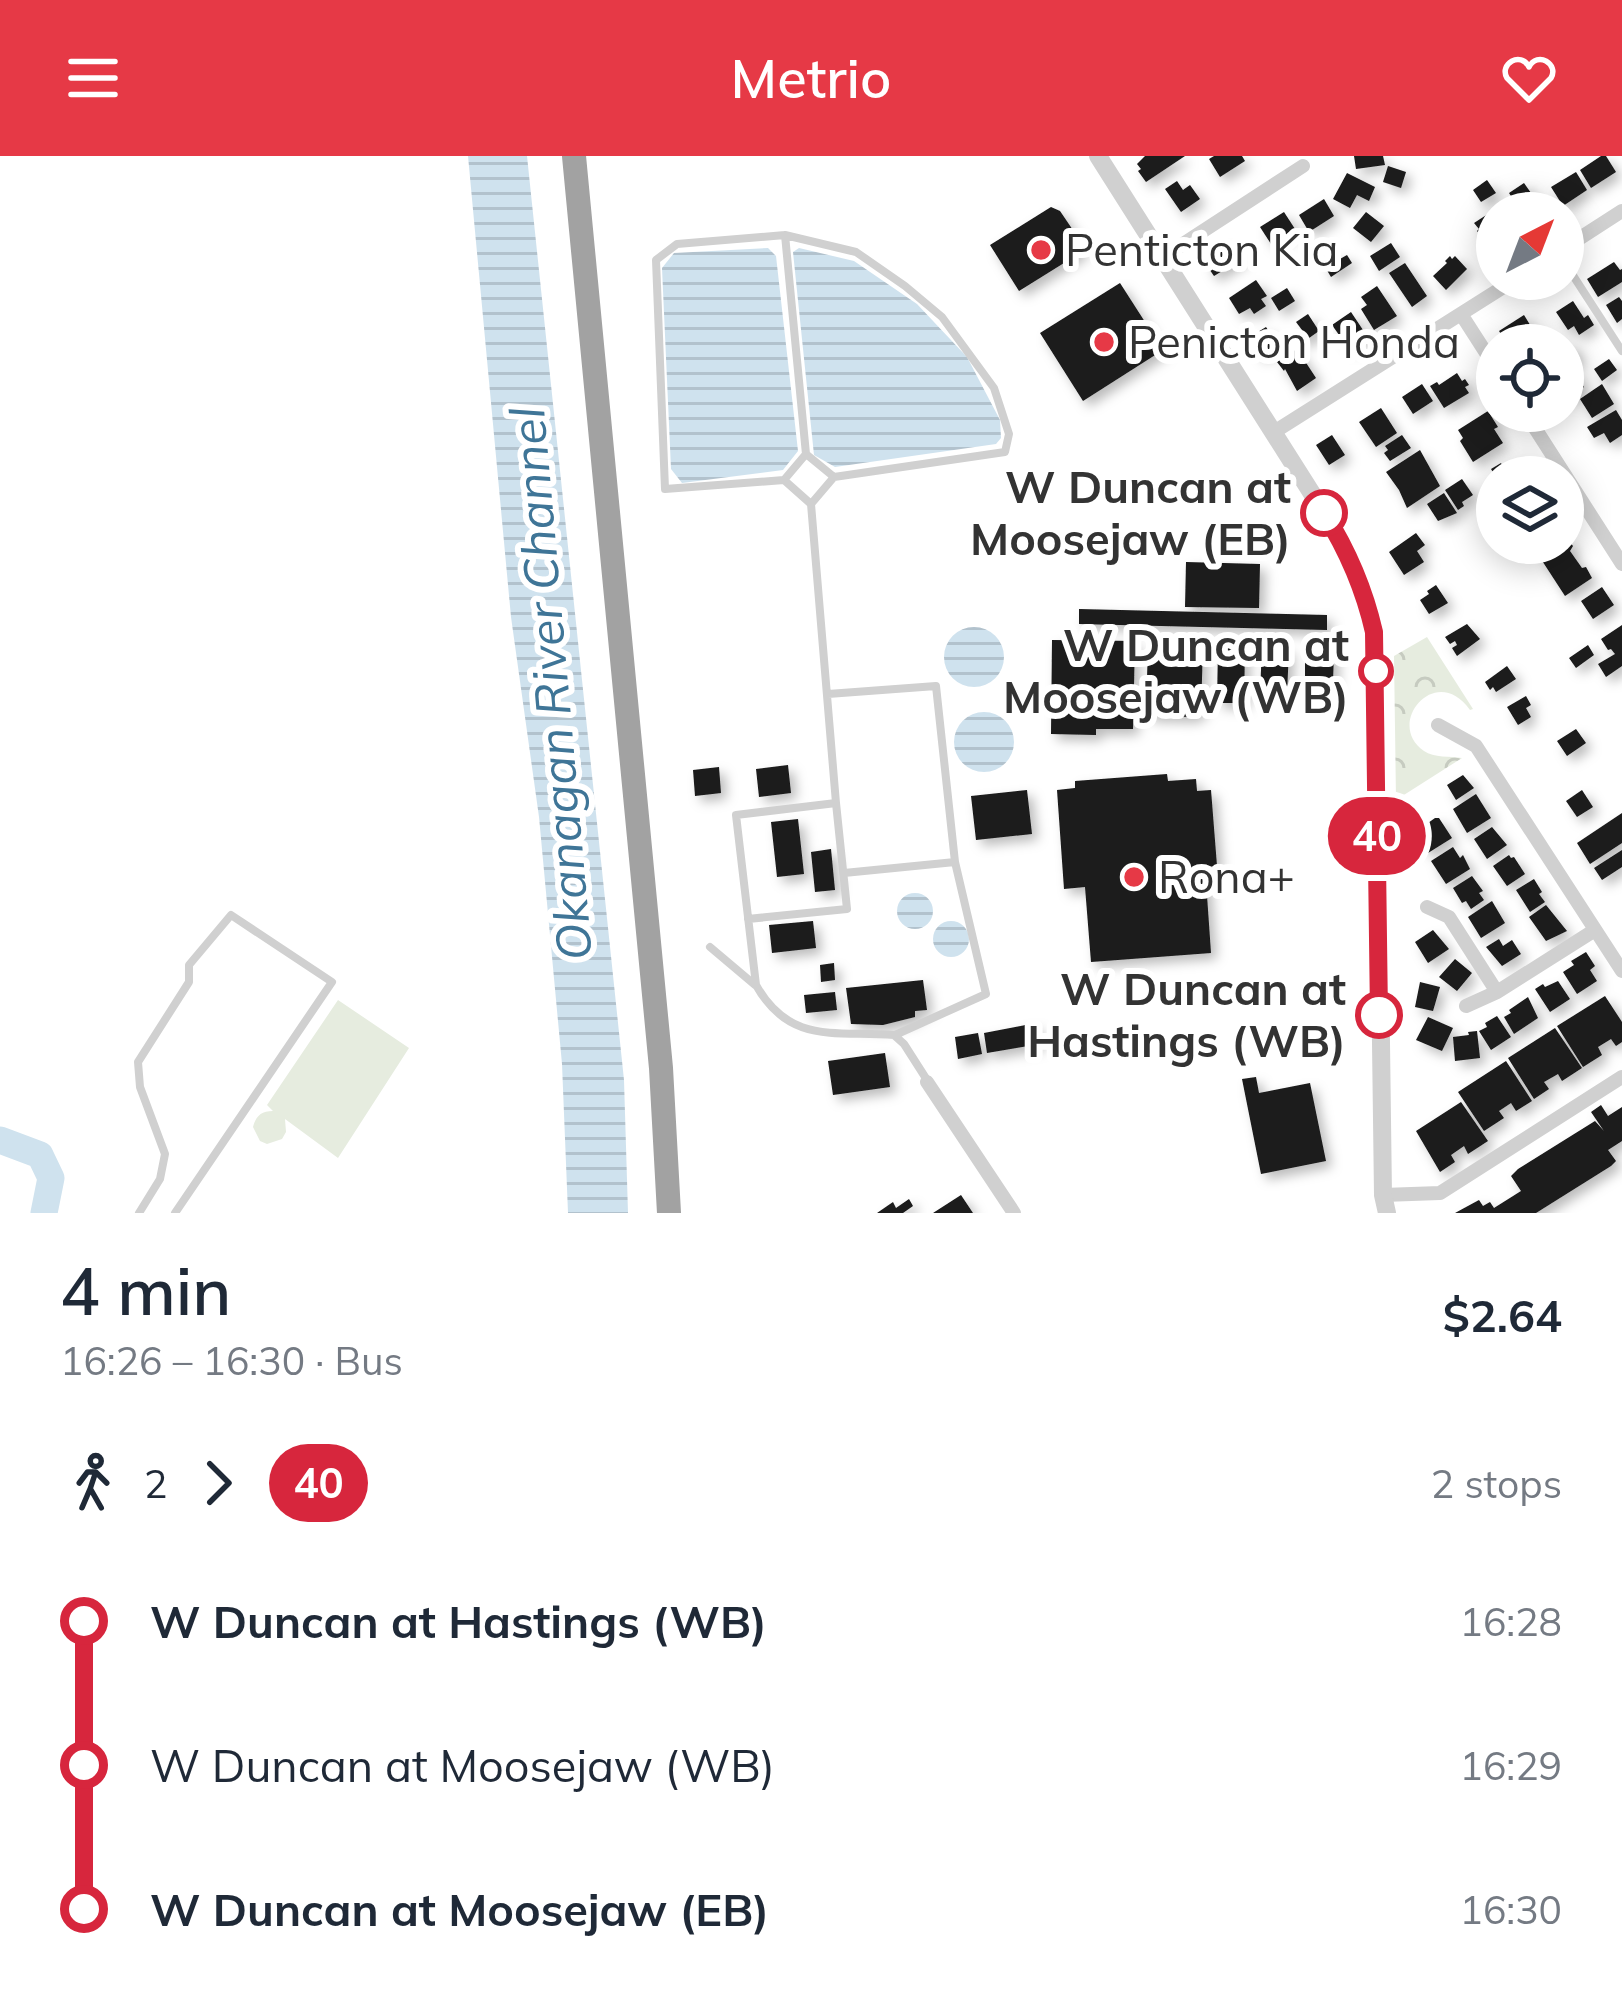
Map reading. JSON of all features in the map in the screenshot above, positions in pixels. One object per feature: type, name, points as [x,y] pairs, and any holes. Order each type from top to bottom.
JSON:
[{"type":"highway","points":[[574,156],[661,1068],[669,1213]]},
{"type":"street","points":[[1098,156],[1274,432],[1355,567],[1367,600],[1374,632],[1385,1204],[1441,1193],[1622,1076]]},
{"type":"street","points":[[1163,257],[1304,166]]},
{"type":"street","points":[[1584,236],[1622,212]]},
{"type":"street","points":[[1274,432],[1483,300]]},
{"type":"street","points":[[1461,314],[1476,337]]},
{"type":"street","points":[[1537,432],[1622,564]]},
{"type":"street","points":[[1438,725],[1476,746],[1622,971]]},
{"type":"street","points":[[1427,907],[1449,917],[1497,992]]},
{"type":"street","points":[[1466,1006],[1497,992],[1595,930]]},
{"type":"street","points":[[928,1082],[1014,1213]]},
{"type":"lane","points":[[785,235],[806,454],[834,477]]},
{"type":"lane","points":[[748,919],[847,909],[812,503],[834,477],[1005,452],[1009,434],[994,388],[942,317],[856,252],[785,235],[677,244],[656,260],[665,489],[784,480],[812,503]]},
{"type":"lane","points":[[1584,291],[1621,346]]},
{"type":"lane","points":[[784,480],[806,454]]},
{"type":"lane","points":[[828,694],[936,686],[956,862],[986,994],[894,1035],[836,1036],[790,1022],[759,992],[736,815],[836,803]]},
{"type":"lane","points":[[844,873],[956,862]]},
{"type":"lane","points":[[139,1213],[160,1179],[165,1154],[140,1087],[137,1062],[189,982],[189,965],[231,915],[332,982],[175,1213]]},
{"type":"lane","points":[[710,947],[756,986]]},
{"type":"lane","points":[[894,1035],[928,1082]]},
{"type":"green space","points":[[1427,637],[1473,709],[1443,692],[1419,702],[1412,713],[1413,739],[1428,753],[1462,758],[1396,800],[1394,656]]},
{"type":"green space","points":[[338,1000],[409,1048],[338,1158],[285,1119],[282,1139],[267,1144],[260,1141],[253,1127],[256,1120],[273,1111],[267,1105]]},
{"type":"water","name":"Okanagan River Channel","points":[[468,156],[527,156],[624,1080],[628,1213],[568,1213],[562,1064],[539,817],[511,617]]},
{"type":"water","points":[[768,248],[776,256],[798,451],[783,470],[682,483],[671,469],[662,268],[674,253]]},
{"type":"water","points":[[799,248],[854,261],[917,304],[967,357],[1000,420],[1001,438],[996,444],[835,467],[814,455],[793,252]]},
{"type":"water","points":[[974,627],[996,635],[1004,657],[996,679],[974,687],[952,679],[944,657],[952,635]]},
{"type":"water","points":[[984,712],[1005,721],[1014,742],[1005,763],[984,772],[963,763],[954,742],[963,721]]},
{"type":"water","points":[[915,893],[928,898],[933,911],[928,924],[915,929],[902,924],[897,911],[902,898]]},
{"type":"water","points":[[951,921],[964,926],[969,939],[964,952],[951,957],[938,952],[933,939],[938,926]]},
{"type":"building","points":[[1145,156],[1185,156],[1146,182],[1137,164]]},
{"type":"building","points":[[1242,156],[1245,161],[1220,177],[1209,159]]},
{"type":"building","points":[[1354,156],[1383,156],[1385,165],[1356,169]]},
{"type":"building","points":[[1606,156],[1616,172],[1591,188],[1580,170]]},
{"type":"building","points":[[1388,166],[1406,172],[1401,188],[1383,182]]},
{"type":"building","points":[[1576,172],[1587,190],[1554,192],[1551,187]]},
{"type":"building","points":[[1347,173],[1375,187],[1369,201],[1357,195],[1350,208],[1333,199]]},
{"type":"building","points":[[1487,180],[1495,192],[1476,194],[1473,190]]},
{"type":"building","points":[[1177,181],[1183,190],[1190,185],[1200,199],[1181,212],[1165,189]]},
{"type":"building","points":[[1324,199],[1334,216],[1309,232],[1299,215]]},
{"type":"building","points":[[1051,207],[1060,211],[1083,245],[1080,253],[1019,291],[990,245]]},
{"type":"building","points":[[1284,212],[1295,229],[1271,244],[1260,227]]},
{"type":"building","points":[[1366,212],[1384,226],[1371,242],[1353,228]]},
{"type":"building","points":[[1222,242],[1227,249],[1233,245],[1242,259],[1214,276],[1205,263],[1211,259],[1207,252]]},
{"type":"building","points":[[1391,243],[1400,257],[1379,271],[1370,256]]},
{"type":"building","points":[[1336,253],[1340,259],[1347,255],[1352,263],[1331,277],[1322,262]]},
{"type":"building","points":[[1450,256],[1467,269],[1446,290],[1433,276]]},
{"type":"building","points":[[1614,262],[1622,269],[1622,282],[1598,297],[1587,279]]},
{"type":"building","points":[[1405,263],[1427,296],[1412,307],[1389,273]]},
{"type":"building","points":[[1256,280],[1267,296],[1261,299],[1266,306],[1254,314],[1250,308],[1239,314],[1229,298]]},
{"type":"building","points":[[1120,283],[1163,350],[1083,401],[1040,333]]},
{"type":"building","points":[[1377,286],[1397,316],[1374,330],[1361,309],[1367,305],[1361,297]]},
{"type":"building","points":[[1287,288],[1295,301],[1279,311],[1271,298]]},
{"type":"building","points":[[1619,297],[1622,319],[1617,323],[1606,305]]},
{"type":"building","points":[[1573,301],[1594,325],[1584,332],[1584,324],[1564,324],[1556,312]]},
{"type":"building","points":[[1351,312],[1367,336],[1349,349],[1332,325]]},
{"type":"building","points":[[1308,314],[1319,331],[1302,343],[1296,322]]},
{"type":"building","points":[[1266,327],[1278,345],[1260,357],[1248,338]]},
{"type":"building","points":[[1297,349],[1316,378],[1297,391],[1277,362]]},
{"type":"building","points":[[1609,359],[1617,370],[1602,381],[1594,369]]},
{"type":"building","points":[[1457,373],[1469,385],[1465,387],[1469,393],[1444,408],[1430,386]]},
{"type":"building","points":[[1422,384],[1433,401],[1413,414],[1402,397]]},
{"type":"building","points":[[1602,384],[1614,404],[1592,418],[1584,396]]},
{"type":"building","points":[[1381,408],[1397,433],[1376,447],[1359,422]]},
{"type":"building","points":[[1616,410],[1622,435],[1610,443],[1604,433],[1594,438],[1587,427]]},
{"type":"building","points":[[1476,419],[1476,432],[1496,432],[1503,443],[1473,462],[1458,430]]},
{"type":"building","points":[[1332,435],[1345,455],[1329,465],[1316,445]]},
{"type":"building","points":[[1402,435],[1411,448],[1390,461],[1385,446]]},
{"type":"building","points":[[1420,450],[1440,486],[1407,508],[1386,472]]},
{"type":"building","points":[[1462,479],[1473,495],[1458,510],[1445,490]]},
{"type":"building","points":[[1444,493],[1457,513],[1438,521],[1427,504]]},
{"type":"building","points":[[1416,533],[1425,545],[1417,551],[1424,562],[1404,575],[1389,552]]},
{"type":"building","points":[[1186,562],[1260,564],[1259,608],[1185,607]]},
{"type":"building","points":[[1544,564],[1586,567],[1592,578],[1565,596]]},
{"type":"building","points":[[1436,585],[1448,603],[1429,614],[1420,600]]},
{"type":"building","points":[[1602,587],[1614,605],[1593,619],[1581,601]]},
{"type":"building","points":[[1079,609],[1327,615],[1327,630],[1079,624]]},
{"type":"building","points":[[1467,624],[1480,639],[1457,656],[1452,648],[1455,641],[1450,644],[1445,637]]},
{"type":"building","points":[[1622,625],[1622,666],[1606,677],[1598,664],[1615,654],[1601,639]]},
{"type":"building","points":[[1052,640],[1135,641],[1133,729],[1096,729],[1096,735],[1051,734]]},
{"type":"building","points":[[1148,642],[1203,643],[1201,713],[1195,717],[1146,716]]},
{"type":"building","points":[[1588,645],[1594,655],[1576,668],[1569,658]]},
{"type":"building","points":[[1218,647],[1245,647],[1244,703],[1217,703]]},
{"type":"building","points":[[1262,647],[1289,648],[1287,694],[1260,693]]},
{"type":"building","points":[[1334,652],[1333,682],[1305,678],[1305,653]]},
{"type":"building","points":[[1507,666],[1516,679],[1496,692],[1493,687],[1490,690],[1485,682]]},
{"type":"building","points":[[1526,696],[1531,717],[1518,725],[1507,707]]},
{"type":"building","points":[[1576,729],[1586,743],[1567,756],[1557,741]]},
{"type":"building","points":[[788,765],[791,793],[759,797],[756,769]]},
{"type":"building","points":[[719,767],[721,793],[695,796],[693,770]]},
{"type":"building","name":"Rona+","points":[[1167,774],[1168,781],[1196,779],[1197,791],[1211,790],[1217,866],[1205,867],[1211,953],[1091,962],[1085,887],[1064,889],[1057,790],[1075,788],[1075,781]]},
{"type":"building","points":[[1463,775],[1474,788],[1456,800],[1447,785]]},
{"type":"building","points":[[1027,790],[1032,834],[976,840],[971,796]]},
{"type":"building","points":[[1582,790],[1593,807],[1577,817],[1566,801]]},
{"type":"building","points":[[1476,794],[1491,818],[1467,833],[1453,809]]},
{"type":"building","points":[[1622,813],[1622,843],[1590,864],[1577,843]]},
{"type":"building","points":[[1435,818],[1452,838],[1428,853],[1414,833]]},
{"type":"building","points":[[798,819],[804,874],[777,877],[771,822]]},
{"type":"building","points":[[1492,827],[1507,845],[1487,859],[1474,839]]},
{"type":"building","points":[[1453,847],[1470,869],[1446,884],[1431,861]]},
{"type":"building","points":[[831,849],[835,890],[815,892],[811,852]]},
{"type":"building","points":[[1622,850],[1622,867],[1602,880],[1594,868]]},
{"type":"building","points":[[1509,855],[1525,874],[1507,886],[1493,866]]},
{"type":"building","points":[[1472,876],[1484,900],[1471,909],[1453,888]]},
{"type":"building","points":[[1534,879],[1545,902],[1530,912],[1516,890]]},
{"type":"building","points":[[1492,901],[1505,923],[1481,938],[1468,917]]},
{"type":"building","points":[[1546,905],[1567,931],[1546,941],[1529,917]]},
{"type":"building","points":[[813,921],[816,948],[772,953],[769,925]]},
{"type":"building","points":[[1433,930],[1449,949],[1428,963],[1415,942]]},
{"type":"building","points":[[1499,939],[1503,946],[1512,940],[1521,954],[1502,966],[1486,947]]},
{"type":"building","points":[[1586,952],[1597,981],[1577,994],[1563,972]]},
{"type":"building","points":[[1455,959],[1472,973],[1457,991],[1439,977]]},
{"type":"building","points":[[834,963],[835,980],[821,982],[820,965]]},
{"type":"building","points":[[923,980],[927,1010],[883,1025],[851,1024],[846,988]]},
{"type":"building","points":[[1558,981],[1570,999],[1550,1012],[1535,989]]},
{"type":"building","points":[[1420,982],[1440,987],[1433,1011],[1415,1007]]},
{"type":"building","points":[[835,992],[837,1010],[806,1013],[804,995]]},
{"type":"building","points":[[1605,996],[1622,1022],[1622,1042],[1616,1046],[1611,1039],[1598,1047],[1602,1055],[1583,1067],[1557,1026]]},
{"type":"building","points":[[1528,997],[1538,1018],[1514,1034],[1504,1017]]},
{"type":"building","points":[[1497,1016],[1511,1037],[1491,1050],[1479,1031]]},
{"type":"building","points":[[1428,1017],[1453,1028],[1442,1051],[1416,1040]]},
{"type":"building","points":[[1036,1023],[1040,1044],[987,1053],[984,1033]]},
{"type":"building","points":[[1555,1028],[1582,1068],[1562,1081],[1558,1074],[1544,1082],[1549,1089],[1534,1099],[1508,1058]]},
{"type":"building","points":[[1477,1031],[1480,1058],[1455,1061],[1453,1037]]},
{"type":"building","points":[[978,1033],[982,1054],[958,1059],[955,1037]]},
{"type":"building","points":[[885,1053],[890,1087],[833,1095],[828,1061]]},
{"type":"building","points":[[1506,1061],[1532,1101],[1516,1111],[1511,1103],[1499,1111],[1504,1118],[1484,1131],[1458,1092]]},
{"type":"building","points":[[1256,1077],[1259,1093],[1310,1083],[1326,1161],[1261,1174],[1242,1079]]},
{"type":"building","points":[[1461,1102],[1488,1141],[1468,1154],[1464,1146],[1451,1155],[1455,1162],[1440,1172],[1416,1131]]},
{"type":"building","points":[[1601,1105],[1608,1116],[1622,1107],[1622,1141],[1608,1150],[1616,1161],[1611,1166],[1536,1213],[1455,1213],[1479,1200],[1494,1208],[1521,1191],[1511,1176],[1518,1169],[1595,1121],[1604,1131],[1591,1112]]},
{"type":"building","points":[[961,1195],[973,1213],[933,1213]]},
{"type":"building","points":[[909,1199],[913,1206],[903,1213],[877,1213],[893,1202],[896,1208]]},
{"type":"waterway","points":[[0,1140],[40,1155],[51,1178],[44,1213]]},
{"type":"bus line","name":"40","points":[[1324,513],[1355,567],[1374,632],[1379,1015]]},
{"type":"place","name":"Penticton Kia","points":[[1041,250]]},
{"type":"place","name":"Penicton Honda","points":[[1104,342]]},
{"type":"place","name":"W Duncan at Moosejaw (EB)","points":[[1324,513]]},
{"type":"place","name":"W Duncan at Moosejaw (WB)","points":[[1376,671]]},
{"type":"place","name":"Rona+","points":[[1134,877]]},
{"type":"place","name":"W Duncan at Hastings (WB)","points":[[1379,1015]]}]
